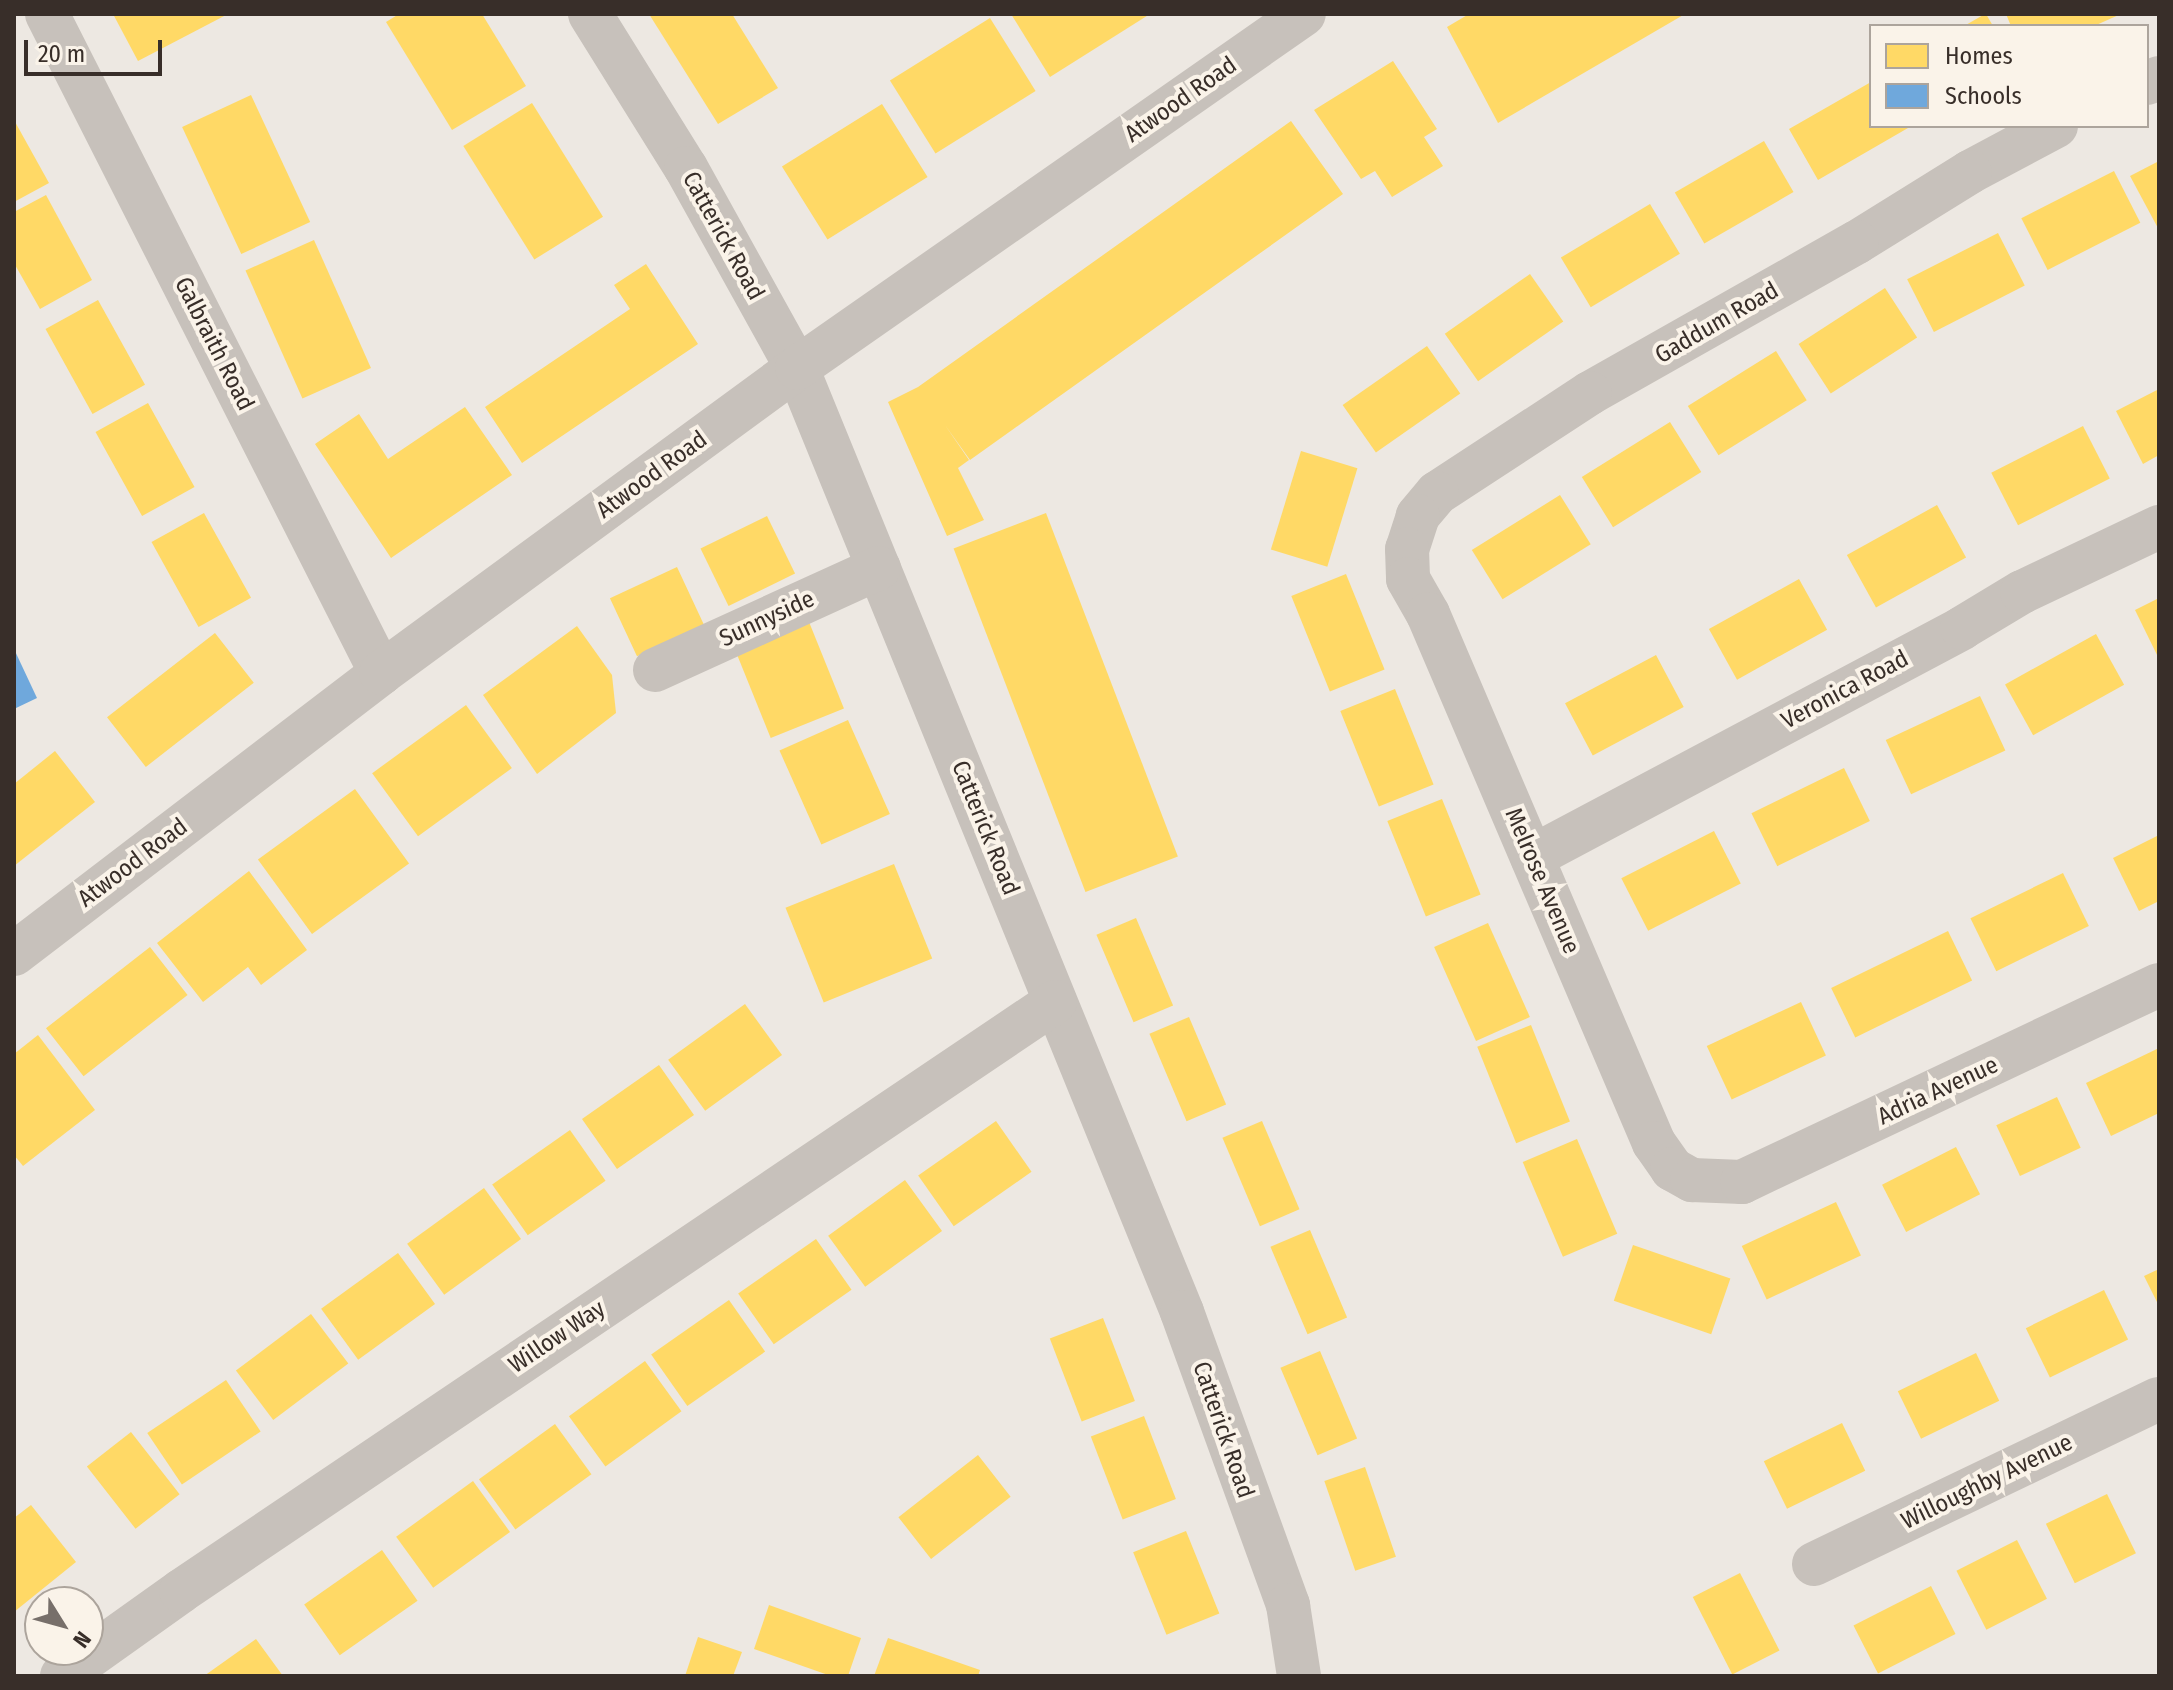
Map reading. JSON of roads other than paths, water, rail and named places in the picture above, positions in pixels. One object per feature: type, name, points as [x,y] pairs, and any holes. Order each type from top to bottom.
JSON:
[{"type":"street","name":"Galbraith Road","points":[[47,14],[381,673]]},
{"type":"street","name":"Catterick Road","points":[[590,14],[686,168],[797,368],[1182,1312],[1283,1592],[1294,1630],[1299,1676]]},
{"type":"street","name":"Atwood Road","points":[[14,954],[381,673],[797,368],[1304,14]]},
{"type":"street","name":"Gaddum Road","points":[[1407,549],[1418,516],[1437,493],[1520,436],[1857,242],[1970,172],[2052,128]]},
{"type":"street","name":"Veronica Road","points":[[1532,857],[1962,628],[2022,592],[2159,527]]},
{"type":"street","name":"Melrose Avenue","points":[[1407,549],[1408,579],[1428,614],[1654,1143],[1672,1169],[1692,1180],[1713,1183]]},
{"type":"street","name":"Sunnyside","points":[[655,670],[879,568]]},
{"type":"street","name":"Adria Avenue","points":[[1713,1183],[1742,1182],[1767,1172],[2159,985]]},
{"type":"street","name":"Willow Way","points":[[62,1676],[207,1573],[1055,1002]]},
{"type":"street","name":"Willoughby Avenue","points":[[1814,1564],[2159,1399]]}]
